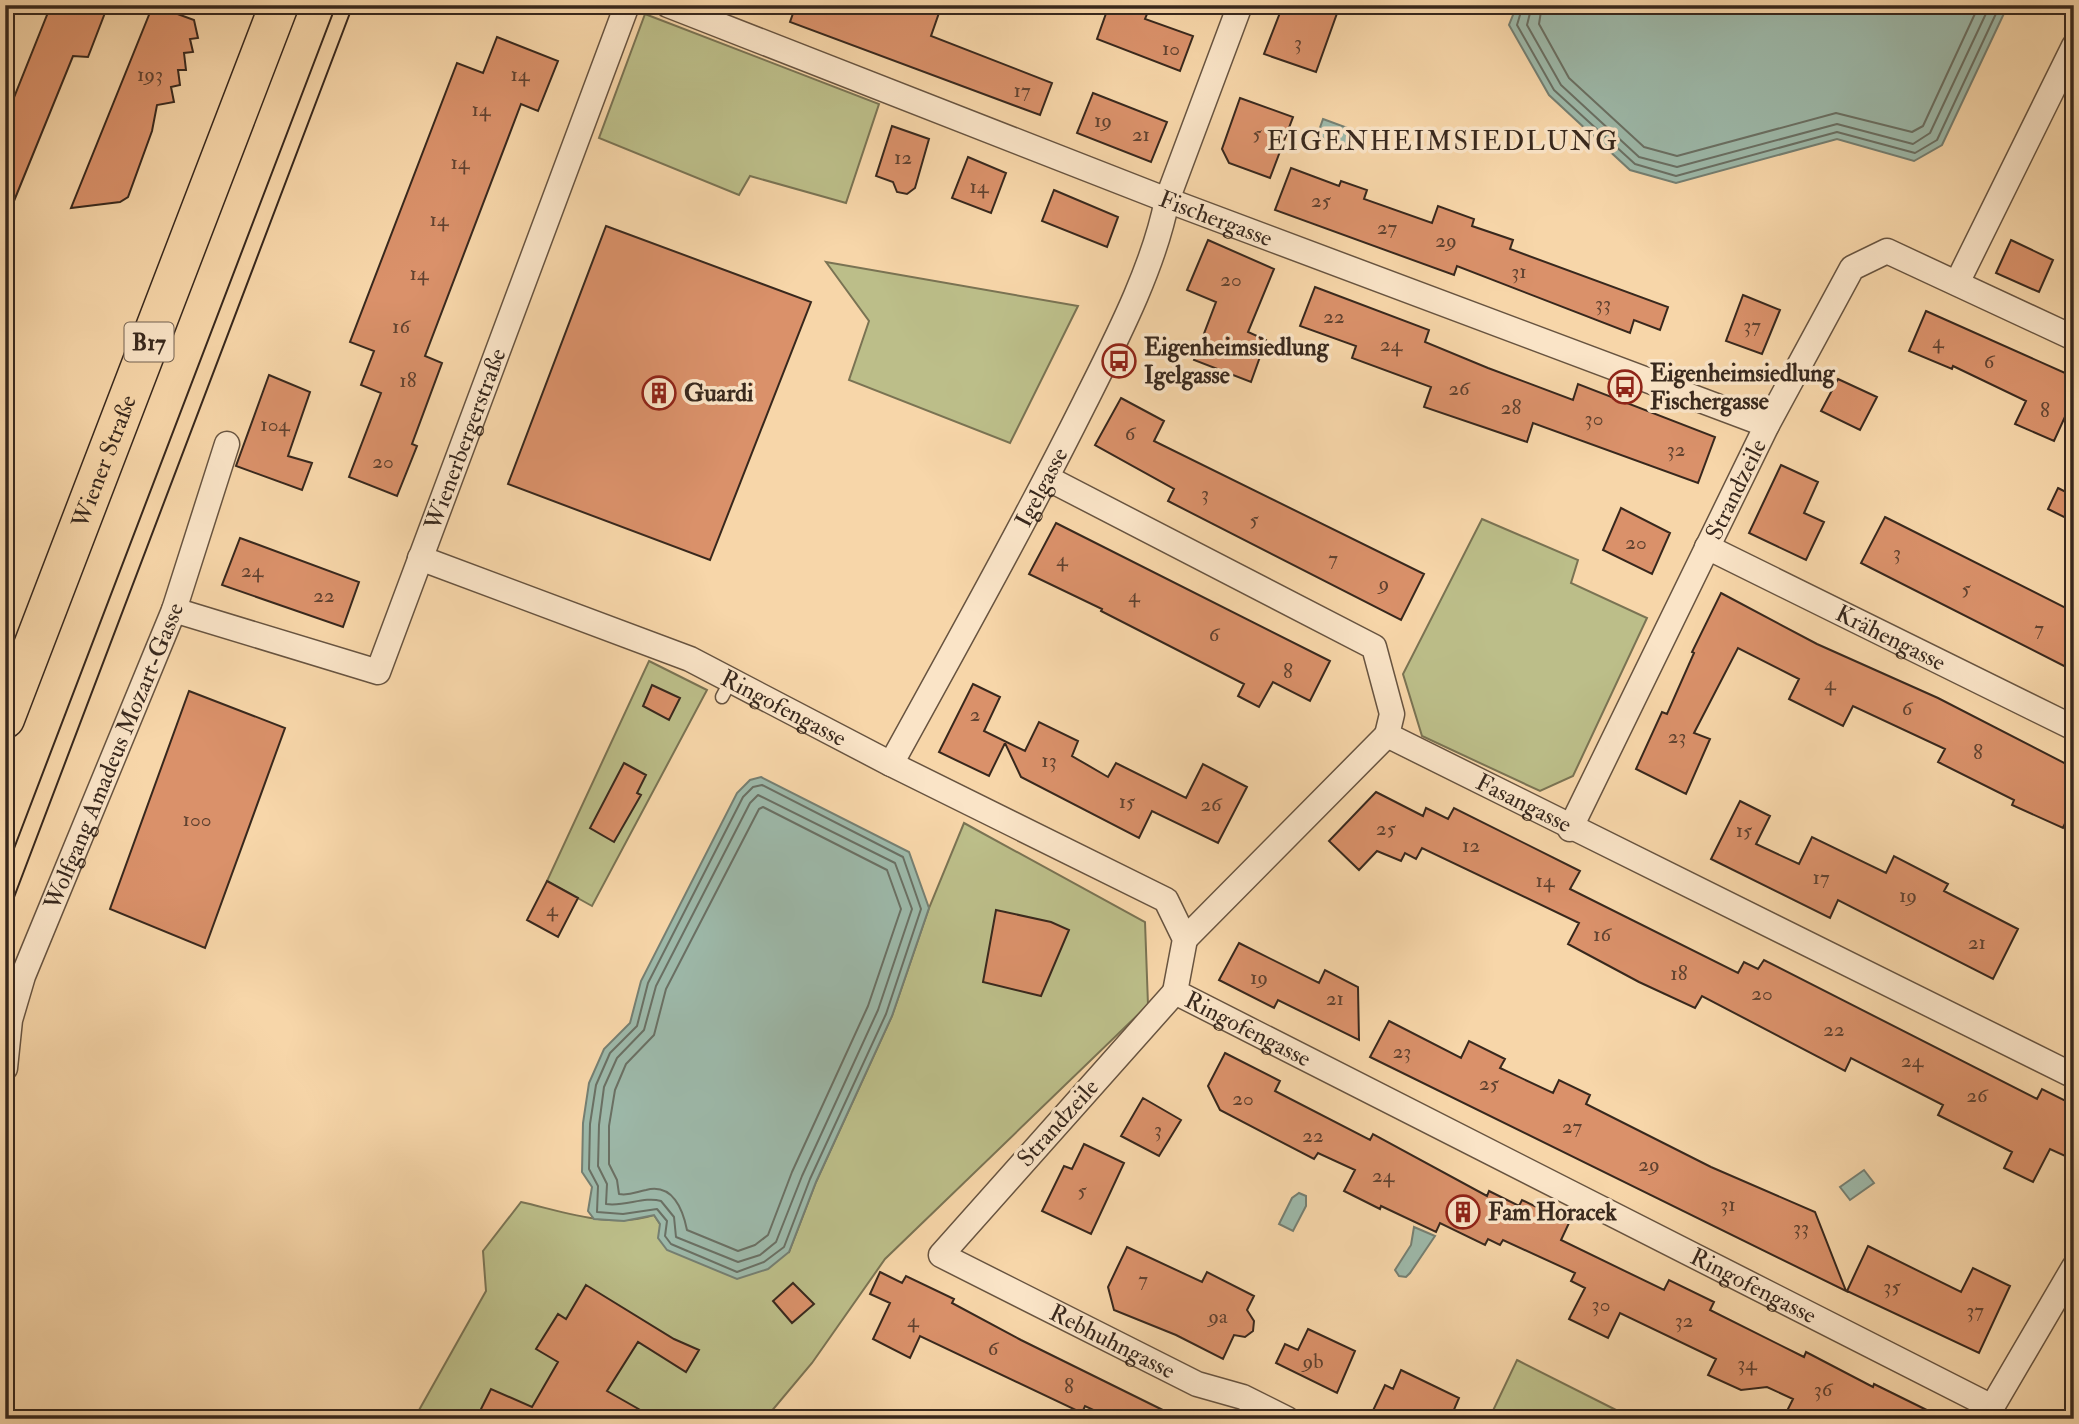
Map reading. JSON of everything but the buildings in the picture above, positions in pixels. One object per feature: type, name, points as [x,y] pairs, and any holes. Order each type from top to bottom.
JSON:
[{"type":"main road","name":"Wiener Straße","points":[[5,719],[279,5]]},
{"type":"street","name":"Wienerbergerstraße","points":[[174,610],[378,672],[627,5]]},
{"type":"street","name":"Fischergasse","points":[[668,5],[1167,200],[1767,425]]},
{"type":"street","name":"Igelgasse","points":[[891,764],[1047,478],[1108,357],[1162,226],[1167,200],[1240,5]]},
{"type":"street","points":[[2074,46],[1957,284],[2074,338]]},
{"type":"street","name":"Strandzeile","points":[[1570,829],[1767,425],[1852,268],[1887,251],[1957,284]]},
{"type":"street","name":"Wolfgang Amadeus Mozart-Gasse","points":[[5,1068],[10,1020],[23,976],[174,610],[227,444]]},
{"type":"street","points":[[1047,478],[1374,647],[1392,714],[1387,735],[1185,939]]},
{"type":"street","name":"Krähengasse","points":[[1706,547],[2074,728]]},
{"type":"street","name":"Ringofengasse","points":[[420,558],[690,659],[726,688],[891,764],[1166,900],[1185,939],[1175,992],[1988,1413]]},
{"type":"street","name":"Fasangasse","points":[[1387,735],[1570,829],[2074,1076]]},
{"type":"street","name":"Strandzeile","points":[[941,1255],[1175,992]]},
{"type":"street","name":"Rebhuhngasse","points":[[941,1255],[1197,1384],[1242,1397],[1287,1419]]},
{"type":"street","points":[[1988,1413],[2074,1267]]},
{"type":"green space","points":[[645,14],[879,104],[846,203],[750,176],[739,195],[599,138]]},
{"type":"green space","points":[[826,262],[1078,306],[1010,443],[849,380],[869,321]]},
{"type":"green space","points":[[1482,519],[1578,560],[1571,583],[1647,618],[1573,776],[1540,791],[1422,736],[1403,674]]},
{"type":"green space","points":[[649,661],[707,690],[592,906],[547,881]]},
{"type":"green space","points":[[964,823],[1145,922],[1148,1005],[885,1259],[812,1363],[765,1419],[414,1419],[486,1291],[483,1251],[521,1202],[604,1220],[637,1219],[654,1215],[660,1224],[789,1252],[816,1182],[892,1016],[929,908]]},
{"type":"green space","points":[[1517,1360],[1634,1419],[1489,1419]]},
{"type":"water","points":[[1517,5],[2008,5],[1942,145],[1914,161],[1837,139],[1676,183],[1630,170],[1549,95],[1509,25]]},
{"type":"water","points":[[1323,119],[1356,131],[1351,147],[1317,136]]},
{"type":"water","points":[[761,777],[909,852],[929,908],[892,1016],[816,1182],[789,1252],[768,1269],[737,1279],[667,1250],[658,1238],[660,1224],[654,1215],[624,1221],[594,1219],[588,1211],[592,1187],[582,1172],[583,1123],[589,1083],[604,1049],[630,1023],[641,981],[737,793],[750,780]]},
{"type":"water","points":[[1864,1170],[1874,1183],[1850,1200],[1840,1187]]},
{"type":"water","points":[[1299,1193],[1306,1196],[1306,1206],[1293,1231],[1279,1224],[1292,1198]]},
{"type":"water","points":[[1414,1227],[1435,1236],[1410,1273],[1406,1277],[1399,1276],[1395,1270],[1411,1245]]},
{"type":"tram line","points":[[5,872],[336,5]]},
{"type":"tram line","points":[[5,921],[353,5]]},
{"type":"place","name":"Eigenheimsiedlung Igelgasse","points":[[1119,361]]},
{"type":"place","name":"Eigenheimsiedlung Fischergasse","points":[[1625,387]]},
{"type":"place","name":"Guardi","points":[[659,393]]},
{"type":"place","name":"Fam Horacek","points":[[1463,1212]]},
{"type":"district","name":"EIGENHEIMSIEDLUNG","points":[[1443,142]]}]
